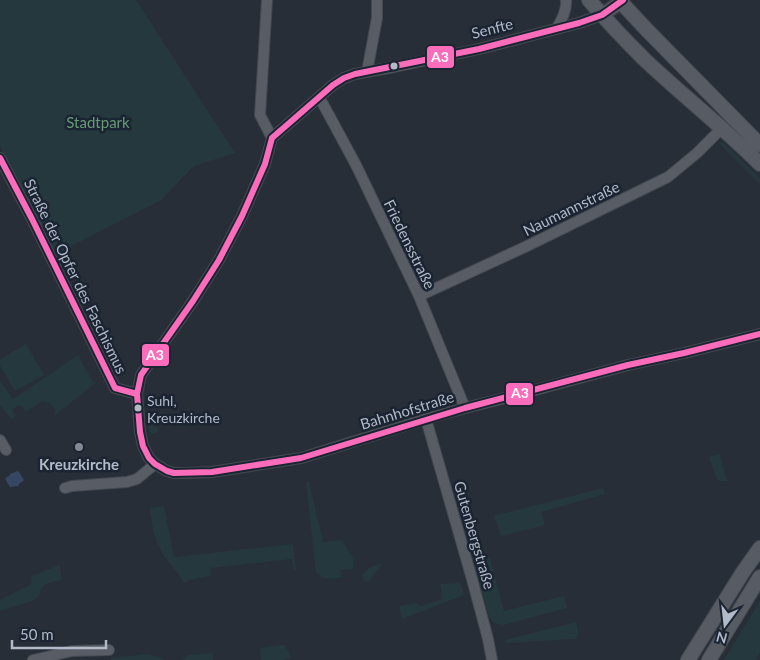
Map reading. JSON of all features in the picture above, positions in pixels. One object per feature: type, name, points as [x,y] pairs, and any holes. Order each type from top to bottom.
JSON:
[{"type":"main road","points":[[589,0],[644,59],[760,164]]},
{"type":"main road","points":[[621,1],[759,143]]},
{"type":"main road","points":[[688,660],[760,548]]},
{"type":"main road","points":[[709,660],[760,577]]},
{"type":"street","points":[[66,488],[137,480],[156,464],[149,458],[143,446],[140,432],[136,394],[140,375],[194,301],[219,260],[266,164],[272,138],[260,115],[267,0]]},
{"type":"street","points":[[367,72],[377,18],[377,0]]},
{"type":"street","points":[[558,28],[563,16],[566,0]]},
{"type":"street","name":"Senfte","points":[[272,138],[333,85],[344,78],[355,74],[480,49],[579,23],[602,15],[621,1]]},
{"type":"street","name":"Friedensstraße","points":[[318,98],[356,166],[419,296],[466,408]]},
{"type":"street","name":"Naumannstraße","points":[[419,296],[668,178],[722,128]]},
{"type":"street","name":"Straße der Opfer des Faschismus","points":[[0,158],[115,388],[136,394]]},
{"type":"street","name":"Bahnhofstraße","points":[[156,464],[174,473],[190,473],[212,472],[301,458],[466,408],[628,365],[760,334]]},
{"type":"street","name":"Gutenbergstraße","points":[[426,419],[488,639],[492,660]]},
{"type":"street","points":[[0,440],[6,450]]},
{"type":"street","points":[[33,660],[72,651],[109,650]]},
{"type":"green space","name":"Stadtpark","points":[[0,0],[136,0],[235,153],[194,166],[161,200],[54,255],[0,146]]},
{"type":"green space","points":[[718,142],[724,143],[760,179],[760,184]]},
{"type":"green space","points":[[26,344],[44,375],[15,391],[0,366],[0,359]]},
{"type":"green space","points":[[78,355],[94,384],[54,416],[56,410],[50,403],[42,401],[26,412],[19,405],[13,409],[15,416],[11,419],[0,405],[0,381],[13,399]]},
{"type":"green space","points":[[162,412],[178,415],[178,417],[156,424],[157,433],[149,432],[149,416]]},
{"type":"green space","points":[[719,454],[727,481],[717,479],[709,457]]},
{"type":"green space","points":[[306,482],[309,482],[323,542],[342,540],[353,558],[353,569],[341,570],[342,577],[324,578],[316,572]]},
{"type":"green space","points":[[603,488],[605,494],[541,512],[545,525],[501,536],[494,516]]},
{"type":"green space","points":[[164,506],[174,557],[293,544],[296,570],[294,570],[292,559],[211,568],[210,576],[183,582],[164,556],[153,530],[150,508]]},
{"type":"green space","points":[[490,558],[504,611],[564,596],[567,608],[503,625],[494,623],[489,617],[474,564],[479,560]]},
{"type":"green space","points":[[382,564],[370,580],[367,582],[363,580],[362,576],[368,569]]},
{"type":"green space","points":[[60,565],[62,580],[45,584],[39,596],[32,601],[0,611],[0,600],[32,584],[31,576]]},
{"type":"green space","points":[[459,583],[464,595],[402,619],[399,606],[416,603],[421,606],[442,599],[440,584]]},
{"type":"green space","points":[[760,601],[760,652],[756,660],[724,660]]},
{"type":"green space","points":[[576,622],[578,631],[576,639],[506,643],[505,640]]},
{"type":"green space","points":[[285,645],[291,658],[261,660],[260,648]]},
{"type":"green space","points":[[213,653],[213,660],[183,660],[189,655]]},
{"type":"green space","points":[[148,654],[164,659],[111,660],[111,658]]},
{"type":"water","points":[[17,471],[24,480],[18,486],[10,487],[5,479],[11,473]]},
{"type":"transit line","name":"A3","points":[[272,138],[333,85],[344,78],[355,74],[479,49],[579,23],[602,15],[623,0]]},
{"type":"transit line","name":"A3","points":[[272,138],[265,164],[242,216],[219,260],[141,375],[137,394],[143,446],[149,458],[167,471],[174,473],[212,472],[301,458],[465,408],[628,365],[760,334]]},
{"type":"transit line","name":"A3","points":[[0,158],[115,388],[137,394]]},
{"type":"place","name":"Suhl, Kreuzkirche","points":[[138,408]]},
{"type":"place","name":"Kreuzkirche","points":[[79,447]]}]
